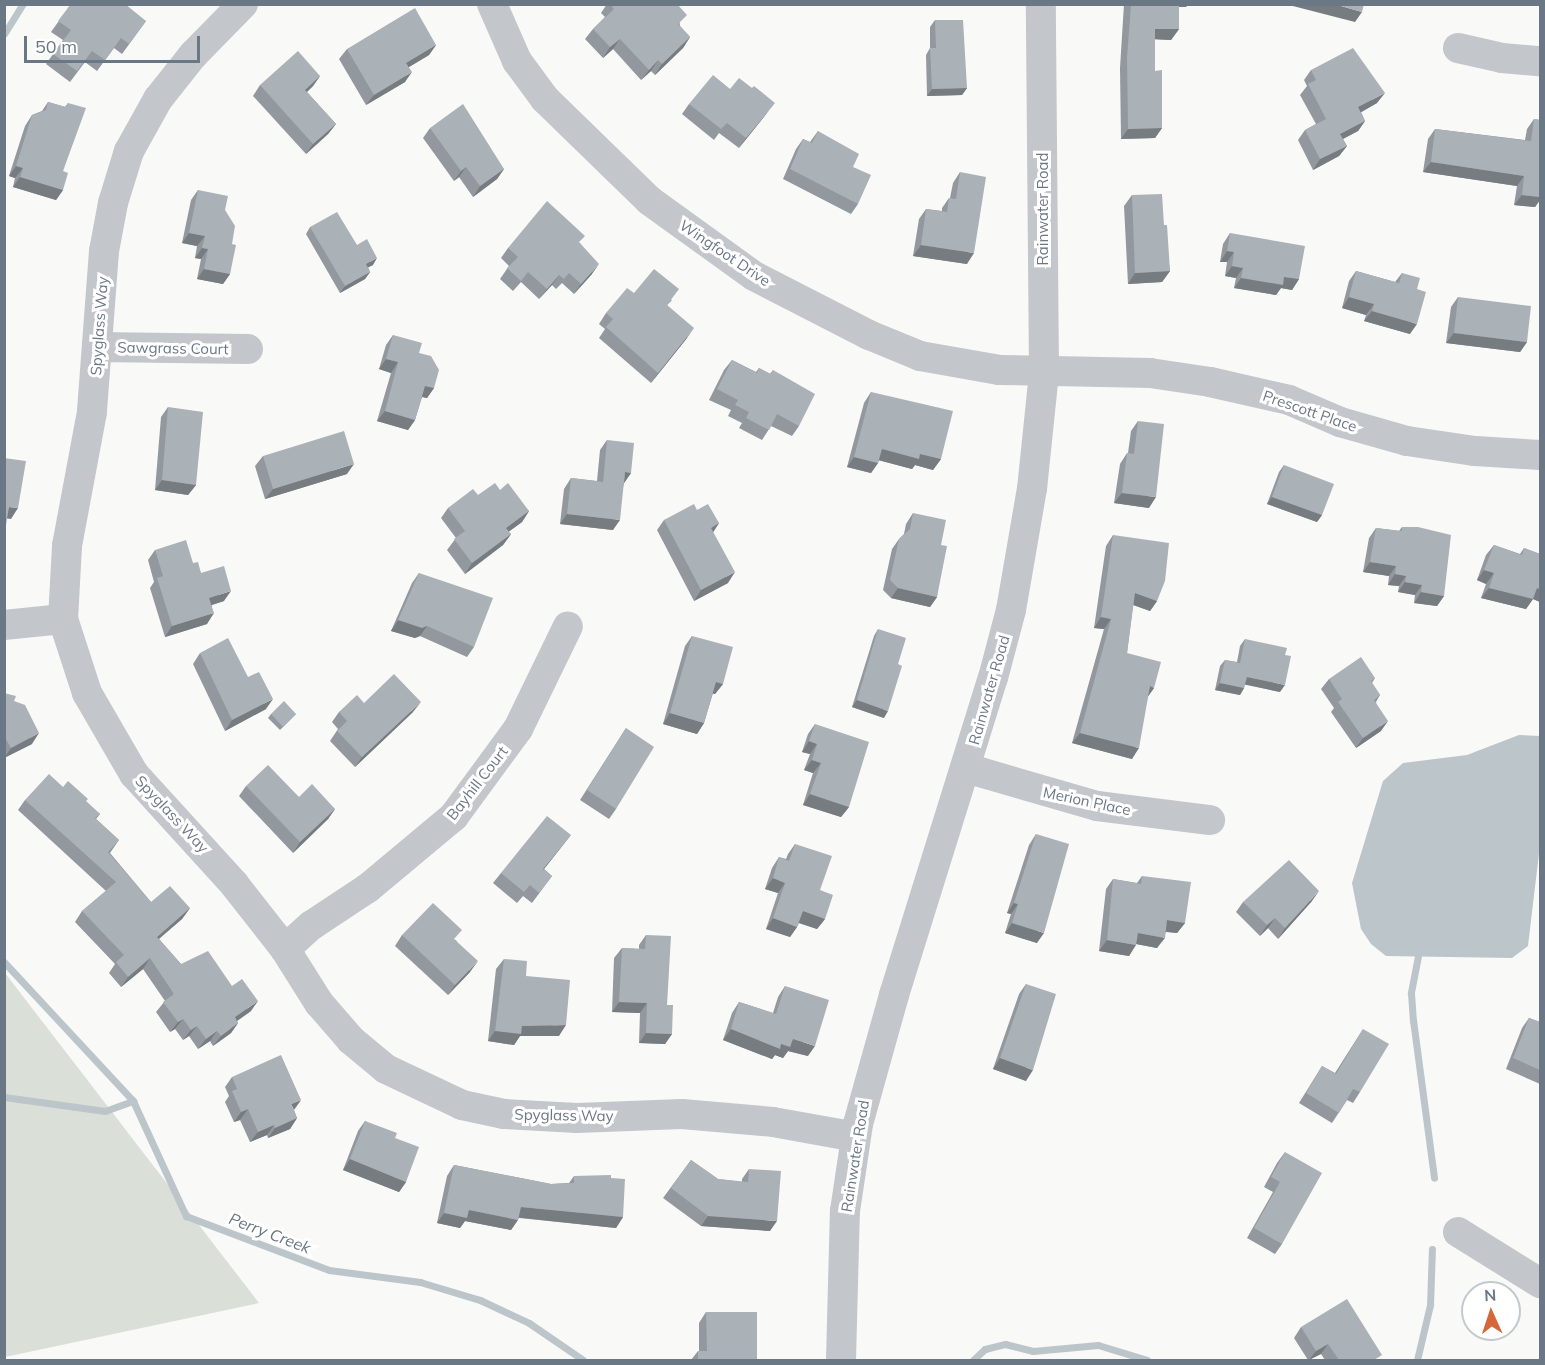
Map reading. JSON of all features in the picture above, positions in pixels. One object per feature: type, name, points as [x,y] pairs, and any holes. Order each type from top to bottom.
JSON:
[{"type":"street","name":"Spyglass Way","points":[[243,4],[193,55],[158,99],[129,151],[104,251],[92,412],[67,546],[63,619],[87,693],[134,774],[200,843],[285,949],[319,1003],[351,1040],[386,1069],[462,1105],[533,1117],[722,1117],[856,1137]]},
{"type":"street","name":"Wingfoot Drive","points":[[492,4],[517,61],[545,99],[650,201],[754,276],[869,335],[920,356],[999,370],[1044,372]]},
{"type":"street","name":"Rainwater Road","points":[[841,1360],[845,1211],[856,1137],[894,995],[966,768],[1020,566],[1032,489],[1044,372],[1041,4]]},
{"type":"street","points":[[1458,48],[1502,58],[1540,61]]},
{"type":"street","name":"Sawgrass Court","points":[[97,347],[248,350]]},
{"type":"street","name":"Prescott Place","points":[[1044,372],[1150,373],[1210,382],[1289,400],[1340,422],[1407,441],[1475,452],[1540,455]]},
{"type":"street","points":[[4,625],[63,619]]},
{"type":"street","name":"Bayhill Court","points":[[285,949],[312,925],[368,888],[454,816],[518,729],[568,626]]},
{"type":"street","name":"Merion Place","points":[[966,768],[1097,806],[1210,820]]},
{"type":"street","points":[[1458,1233],[1540,1283]]},
{"type":"shaded area","points":[[1519,735],[1540,736],[1540,845],[1528,946],[1512,958],[1386,956],[1371,944],[1361,929],[1352,883],[1383,781],[1403,763],[1467,755]]},
{"type":"shaded area","points":[[5,973],[259,1303],[5,1357]]},
{"type":"building","points":[[71,4],[125,4],[146,21],[129,44],[121,38],[105,60],[92,51],[77,71],[53,54],[71,30],[58,21]]},
{"type":"building","points":[[610,4],[677,4],[687,15],[678,24],[690,37],[662,64],[658,60],[649,70],[620,39],[610,47],[593,29],[614,9]]},
{"type":"building","points":[[1131,4],[1179,4],[1179,29],[1155,29],[1155,71],[1162,70],[1162,128],[1128,129],[1127,58]]},
{"type":"building","points":[[1334,4],[1364,4],[1362,12]]},
{"type":"building","points":[[415,8],[436,45],[406,63],[412,72],[374,95],[347,49]]},
{"type":"building","points":[[935,20],[963,20],[967,88],[932,89],[930,48],[936,48]]},
{"type":"building","points":[[1353,48],[1385,93],[1358,107],[1365,121],[1340,134],[1347,146],[1320,159],[1305,130],[1326,119],[1308,84],[1316,80],[1311,70]]},
{"type":"building","points":[[298,51],[320,76],[305,90],[336,124],[313,144],[260,85]]},
{"type":"building","points":[[713,75],[730,89],[739,78],[752,88],[754,86],[775,103],[746,138],[727,123],[721,129],[689,104]]},
{"type":"building","points":[[48,102],[66,107],[68,103],[86,108],[63,171],[68,173],[63,190],[20,177],[23,168],[16,166],[32,115],[46,110]]},
{"type":"building","points":[[463,104],[504,169],[480,186],[466,167],[461,171],[430,128]]},
{"type":"building","points":[[1534,119],[1540,120],[1540,197],[1522,195],[1524,176],[1431,162],[1435,129],[1531,141]]},
{"type":"building","points":[[818,131],[859,154],[853,167],[871,175],[858,204],[790,169],[803,139],[812,143]]},
{"type":"building","points":[[960,172],[986,177],[974,253],[921,245],[926,209],[947,212],[949,198],[956,199]]},
{"type":"building","points":[[198,190],[228,196],[225,210],[235,226],[232,244],[236,245],[230,274],[204,269],[208,249],[202,248],[205,236],[189,233]]},
{"type":"building","points":[[1162,194],[1170,271],[1135,273],[1132,195]]},
{"type":"building","points":[[547,201],[585,236],[579,242],[599,264],[581,284],[569,273],[564,279],[559,275],[547,289],[528,272],[521,281],[507,268],[518,257],[508,248]]},
{"type":"building","points":[[337,212],[357,245],[367,239],[377,258],[366,264],[370,272],[345,286],[310,227]]},
{"type":"building","points":[[1230,233],[1305,246],[1299,279],[1284,277],[1283,285],[1241,278],[1243,268],[1232,266],[1234,252],[1227,251]]},
{"type":"building","points":[[654,269],[679,289],[667,305],[694,328],[658,373],[606,327],[613,319],[606,313],[627,288],[634,293]]},
{"type":"building","points":[[1356,271],[1399,283],[1402,273],[1420,278],[1417,289],[1426,292],[1417,324],[1372,311],[1374,304],[1349,297]]},
{"type":"building","points":[[1458,297],[1531,306],[1527,342],[1454,333]]},
{"type":"building","points":[[393,335],[422,343],[419,353],[431,356],[439,370],[434,388],[425,386],[415,420],[385,411],[398,362],[386,359]]},
{"type":"building","points":[[732,360],[757,373],[759,368],[771,374],[773,370],[815,394],[799,426],[777,414],[769,430],[746,418],[749,412],[735,405],[738,400],[717,389]]},
{"type":"building","points":[[871,392],[953,411],[941,459],[920,454],[919,459],[882,449],[878,463],[854,457]]},
{"type":"building","points":[[168,407],[203,412],[196,485],[162,480]]},
{"type":"building","points":[[1138,421],[1164,424],[1156,497],[1122,493],[1127,453],[1134,454]]},
{"type":"building","points":[[344,431],[354,464],[273,489],[263,456]]},
{"type":"building","points":[[607,440],[634,443],[631,473],[625,472],[620,520],[567,514],[571,478],[603,482]]},
{"type":"building","points":[[4,458],[26,461],[18,508],[9,507],[5,531],[4,531]]},
{"type":"building","points":[[1284,465],[1334,484],[1322,515],[1272,497]]},
{"type":"building","points":[[495,483],[500,490],[508,483],[529,511],[506,528],[511,534],[472,563],[454,539],[465,531],[448,508],[473,489],[478,495]]},
{"type":"building","points":[[694,504],[697,510],[708,504],[719,523],[711,528],[735,572],[701,590],[664,520]]},
{"type":"building","points":[[913,513],[946,520],[941,545],[947,546],[937,597],[898,588],[890,580],[899,539],[910,529]]},
{"type":"building","points":[[1402,527],[1418,527],[1451,535],[1444,596],[1421,592],[1422,585],[1405,582],[1406,576],[1395,574],[1396,566],[1370,562],[1376,528],[1402,531]]},
{"type":"building","points":[[1113,535],[1169,543],[1165,581],[1157,601],[1135,593],[1127,653],[1161,662],[1154,688],[1150,686],[1139,748],[1080,733],[1111,619],[1101,617]]},
{"type":"building","points":[[186,540],[193,563],[198,562],[201,573],[224,566],[231,591],[209,598],[214,613],[172,626],[157,578],[163,576],[155,550]]},
{"type":"building","points":[[1494,545],[1522,555],[1524,548],[1540,554],[1540,589],[1537,588],[1533,599],[1489,588],[1494,573],[1484,570]]},
{"type":"building","points":[[419,573],[493,598],[474,647],[427,626],[422,628],[398,620]]},
{"type":"building","points":[[878,629],[906,638],[898,664],[902,666],[888,711],[857,700]]},
{"type":"building","points":[[692,636],[733,647],[723,684],[716,682],[704,723],[670,713]]},
{"type":"building","points":[[228,638],[248,677],[259,672],[273,699],[232,720],[200,653]]},
{"type":"building","points":[[1245,639],[1287,648],[1285,655],[1291,656],[1285,685],[1247,677],[1244,688],[1220,683],[1225,660],[1240,663]]},
{"type":"building","points":[[1361,657],[1375,678],[1371,681],[1380,695],[1374,700],[1388,721],[1363,738],[1338,702],[1342,699],[1329,679]]},
{"type":"building","points":[[394,674],[421,702],[362,757],[337,731],[347,721],[339,712],[357,695],[364,703]]},
{"type":"building","points":[[4,693],[16,696],[14,701],[25,705],[39,733],[11,748],[4,736]]},
{"type":"building","points":[[284,701],[296,714],[283,727],[271,714]]},
{"type":"building","points":[[815,724],[869,742],[849,807],[810,794],[821,763],[812,760],[817,744],[809,741]]},
{"type":"building","points":[[626,728],[654,747],[616,809],[587,790]]},
{"type":"building","points":[[268,765],[299,797],[312,784],[335,809],[300,842],[246,786]]},
{"type":"building","points":[[49,774],[63,787],[68,781],[88,799],[86,801],[100,814],[95,818],[119,840],[108,852],[151,902],[170,886],[190,908],[157,937],[181,964],[208,951],[232,986],[242,979],[258,1001],[235,1017],[238,1023],[221,1036],[217,1031],[206,1039],[197,1026],[191,1030],[183,1019],[178,1022],[163,1002],[174,994],[150,958],[128,977],[116,962],[124,955],[82,911],[116,882],[25,800]]},
{"type":"building","points":[[547,816],[571,835],[543,869],[552,876],[539,893],[530,885],[524,892],[501,873]]},
{"type":"building","points":[[1036,834],[1069,844],[1044,933],[1012,923],[1018,904],[1014,903]]},
{"type":"building","points":[[795,844],[832,856],[820,890],[833,895],[825,919],[803,911],[797,927],[773,918],[785,883],[773,878],[779,857],[789,861]]},
{"type":"building","points":[[1289,860],[1319,891],[1285,928],[1275,918],[1267,925],[1243,902]]},
{"type":"building","points":[[1142,876],[1191,882],[1185,923],[1167,920],[1165,938],[1138,933],[1136,945],[1107,940],[1113,879],[1141,884]]},
{"type":"building","points":[[433,903],[462,930],[454,939],[478,961],[455,985],[402,935]]},
{"type":"building","points":[[646,935],[671,936],[667,1005],[673,1005],[672,1034],[646,1033],[647,1003],[619,1002],[622,948],[645,949]]},
{"type":"building","points":[[504,959],[527,961],[526,976],[570,980],[566,1025],[522,1026],[521,1034],[495,1031]]},
{"type":"building","points":[[1026,984],[1056,994],[1033,1070],[1000,1058]]},
{"type":"building","points":[[785,986],[829,1000],[815,1046],[793,1039],[790,1047],[781,1044],[780,1049],[731,1029],[739,1002],[776,1014]]},
{"type":"building","points":[[1529,1018],[1540,1022],[1540,1070],[1513,1058]]},
{"type":"building","points":[[1363,1029],[1389,1044],[1360,1092],[1353,1089],[1339,1113],[1306,1093],[1322,1066],[1336,1074]]},
{"type":"building","points":[[281,1055],[301,1100],[291,1104],[297,1118],[275,1128],[274,1125],[258,1132],[248,1109],[241,1112],[232,1091],[237,1089],[232,1077]]},
{"type":"building","points":[[365,1121],[397,1133],[395,1138],[419,1147],[406,1182],[350,1159]]},
{"type":"building","points":[[1285,1152],[1322,1173],[1282,1244],[1254,1228],[1280,1182],[1271,1177]]},
{"type":"building","points":[[691,1160],[718,1179],[748,1182],[749,1169],[781,1171],[777,1221],[708,1216],[671,1188]]},
{"type":"building","points":[[454,1165],[551,1184],[574,1183],[574,1176],[611,1175],[611,1178],[625,1179],[623,1217],[521,1207],[518,1220],[469,1210],[467,1218],[444,1213]]},
{"type":"building","points":[[1347,1299],[1382,1355],[1374,1360],[1339,1360],[1328,1344],[1316,1351],[1301,1327]]},
{"type":"building","points":[[706,1312],[757,1312],[757,1360],[698,1360],[698,1351],[707,1351]]},
{"type":"waterway","points":[[4,34],[23,4]]},
{"type":"waterway","points":[[1418,956],[1411,993],[1434,1178]]},
{"type":"waterway","name":"Perry Creek","points":[[4,962],[133,1101],[186,1216],[329,1270],[420,1282],[480,1300],[529,1323],[583,1360]]},
{"type":"waterway","name":"Perry Creek","points":[[4,1097],[105,1111],[133,1101]]},
{"type":"waterway","points":[[1417,1360],[1430,1305],[1432,1249]]},
{"type":"waterway","name":"Perry Creek","points":[[973,1360],[985,1349],[1005,1344],[1033,1351],[1098,1345],[1147,1360]]}]
